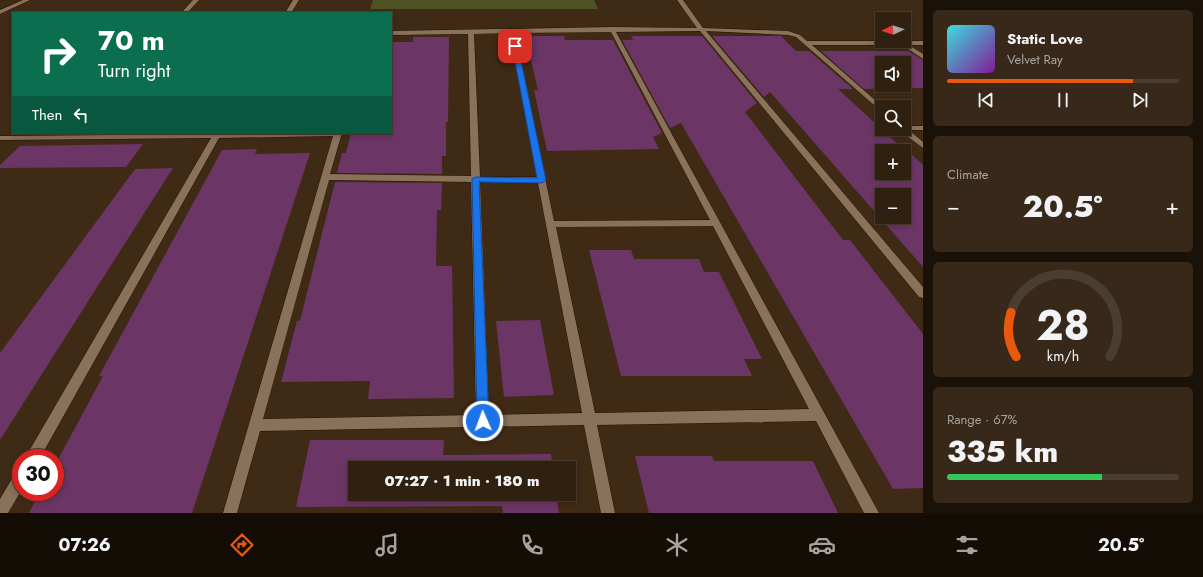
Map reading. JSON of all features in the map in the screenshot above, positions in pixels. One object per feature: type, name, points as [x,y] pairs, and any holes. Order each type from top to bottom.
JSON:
[{"type":"street","points":[[0,12],[27,0]]},
{"type":"street","points":[[185,12],[196,0]]},
{"type":"street","points":[[289,12],[296,0]]},
{"type":"street","points":[[680,0],[701,29],[923,294]]},
{"type":"street","points":[[612,29],[872,513]]},
{"type":"street","points":[[392,33],[612,29],[773,31],[798,36],[875,104]]},
{"type":"street","points":[[512,31],[608,513]]},
{"type":"street","points":[[471,32],[483,421]]},
{"type":"street","points":[[806,43],[875,43]]},
{"type":"street","points":[[911,43],[923,43]]},
{"type":"street","points":[[910,48],[923,57]]},
{"type":"street","points":[[911,129],[923,128]]},
{"type":"street","points":[[37,449],[217,134]]},
{"type":"street","points":[[0,138],[217,134],[338,134],[230,513]]},
{"type":"street","points":[[911,135],[923,146]]},
{"type":"street","points":[[325,177],[542,180]]},
{"type":"street","points":[[550,224],[716,223]]},
{"type":"street","points":[[255,424],[820,415]]},
{"type":"street","points":[[0,513],[12,492]]},
{"type":"green space","points":[[373,0],[594,0],[598,9],[370,9]]},
{"type":"building","points":[[525,36],[564,36],[565,40],[613,40],[662,133],[653,137],[659,149],[547,151],[534,90],[538,90]]},
{"type":"building","points":[[631,36],[702,36],[757,103],[745,112],[843,240],[850,240],[923,334],[923,488],[893,489],[681,123],[670,128],[622,40],[633,40]]},
{"type":"building","points":[[712,36],[781,36],[796,51],[809,51],[853,89],[838,89],[875,123],[875,136],[889,136],[898,144],[875,144],[875,180],[911,180],[911,154],[923,165],[923,267],[885,224],[911,224],[911,188],[875,188],[875,212],[770,92],[764,97]]},
{"type":"building","points":[[413,37],[449,37],[448,122],[446,122],[446,156],[442,156],[442,174],[337,173],[342,153],[346,153],[351,134],[392,134],[392,42],[413,42]]},
{"type":"building","points":[[821,51],[908,51],[923,60],[923,88],[911,88],[911,56],[875,56],[875,89],[864,89]]},
{"type":"building","points":[[143,144],[126,167],[0,168],[0,165],[20,146]]},
{"type":"building","points":[[257,149],[255,154],[310,153],[192,513],[29,513],[35,501],[64,501],[64,449],[103,376],[99,376],[222,150]]},
{"type":"building","points":[[173,168],[0,440],[0,353],[135,169]]},
{"type":"building","points":[[335,182],[442,183],[441,210],[437,210],[436,266],[452,266],[454,398],[368,399],[370,381],[281,382],[297,321],[300,321]]},
{"type":"building","points":[[589,250],[631,250],[634,259],[699,259],[704,272],[719,272],[762,359],[744,359],[752,376],[621,376]]},
{"type":"building","points":[[540,320],[554,395],[504,397],[496,321]]},
{"type":"building","points":[[310,440],[444,440],[443,455],[551,454],[552,461],[348,461],[348,501],[557,501],[559,513],[503,513],[502,506],[296,507]]},
{"type":"building","points":[[635,456],[712,456],[714,461],[813,461],[838,513],[649,513]]},
{"type":"route","points":[[483,421],[476,179],[542,180],[515,46]]}]
